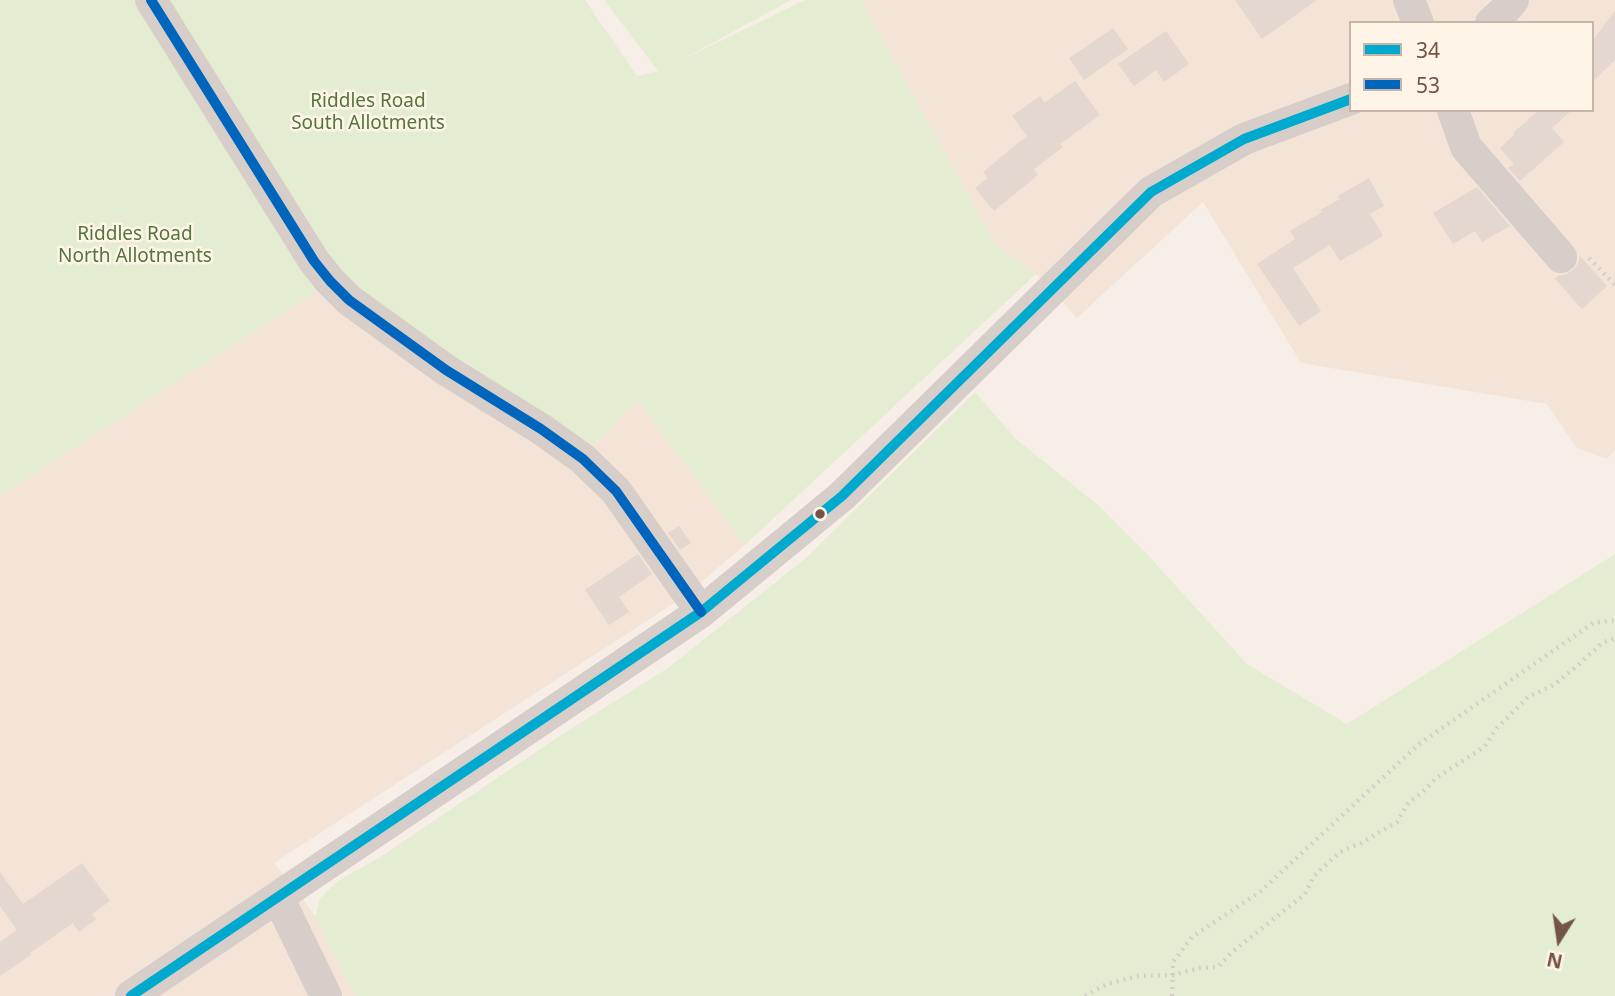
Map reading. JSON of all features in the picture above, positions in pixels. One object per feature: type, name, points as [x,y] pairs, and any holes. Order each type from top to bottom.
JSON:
[{"type":"street","points":[[151,0],[314,261],[330,281],[349,300],[446,370],[583,458],[616,491],[701,612]]},
{"type":"street","points":[[1409,0],[1417,21]]},
{"type":"street","points":[[1494,21],[1513,0]]},
{"type":"street","points":[[131,996],[701,612],[842,496],[1151,192],[1244,139],[1349,100]]},
{"type":"street","points":[[1455,112],[1466,147],[1561,257]]},
{"type":"street","points":[[278,897],[326,996]]},
{"type":"path","points":[[1172,996],[1173,962],[1192,937],[1261,891],[1419,744],[1593,623],[1615,620]]},
{"type":"path","points":[[1085,996],[1107,984],[1138,976],[1173,975],[1199,968],[1218,967],[1231,953],[1305,894],[1314,876],[1340,852],[1361,844],[1397,822],[1409,802],[1436,778],[1484,747],[1497,728],[1528,697],[1554,685],[1602,643],[1615,638]]},
{"type":"shaded area","points":[[0,0],[596,444],[636,399],[745,545],[682,598],[274,863],[316,917],[355,996],[0,996]]},
{"type":"shaded area","points":[[861,0],[1615,0],[1615,450],[1607,459],[1577,448],[1547,404],[1301,363],[1203,202],[1077,318],[1036,274],[995,244]]},
{"type":"green space","name":"Riddles Road North Allotments","points":[[0,0],[139,0],[320,289],[0,496]]},
{"type":"green space","name":"Riddles Road South Allotments","points":[[164,0],[585,0],[637,76],[658,71],[604,0],[791,0],[683,59],[805,0],[861,0],[995,244],[1036,274],[745,545],[637,400],[595,445],[437,353],[332,272]]},
{"type":"green space","points":[[975,392],[1017,440],[1098,505],[1146,553],[1247,664],[1347,724],[1615,554],[1615,996],[355,996],[315,917],[320,898],[338,881],[377,859],[564,733],[668,668],[806,558]]},
{"type":"building","points":[[1235,0],[1317,0],[1262,39]]},
{"type":"building","points":[[1615,11],[1615,60],[1594,80],[1594,38]]},
{"type":"building","points":[[1113,28],[1128,49],[1084,80],[1069,58]]},
{"type":"building","points":[[1166,31],[1189,64],[1164,82],[1156,70],[1134,86],[1118,64]]},
{"type":"building","points":[[1075,81],[1100,115],[1060,144],[1063,147],[1034,169],[1038,175],[994,211],[975,188],[988,178],[983,172],[1027,136],[1012,116],[1040,96],[1044,103]]},
{"type":"building","points":[[1537,112],[1570,112],[1552,128],[1564,142],[1520,181],[1508,168],[1514,164],[1500,148],[1515,134],[1513,133]]},
{"type":"building","points":[[1369,178],[1384,206],[1370,214],[1383,236],[1340,261],[1330,245],[1293,268],[1321,311],[1299,326],[1257,264],[1295,239],[1290,231],[1340,199],[1338,196]]},
{"type":"building","points":[[1477,187],[1510,226],[1482,242],[1475,231],[1453,244],[1433,213]]},
{"type":"building","points":[[1580,256],[1607,286],[1582,309],[1555,279],[1573,270]]},
{"type":"building","points":[[679,526],[691,543],[680,550],[668,533]]},
{"type":"building","points":[[638,554],[652,574],[619,597],[629,612],[609,625],[585,590]]},
{"type":"building","points":[[82,863],[110,901],[92,914],[96,919],[79,932],[73,923],[0,976],[0,942],[17,930],[0,906],[0,872],[23,904]]},
{"type":"transit line","name":"53","points":[[151,0],[314,261],[330,281],[349,300],[446,370],[541,429],[583,459],[616,491],[701,612]]},
{"type":"transit line","name":"34","points":[[131,996],[701,612],[842,496],[1151,192],[1244,139],[1349,100]]}]
